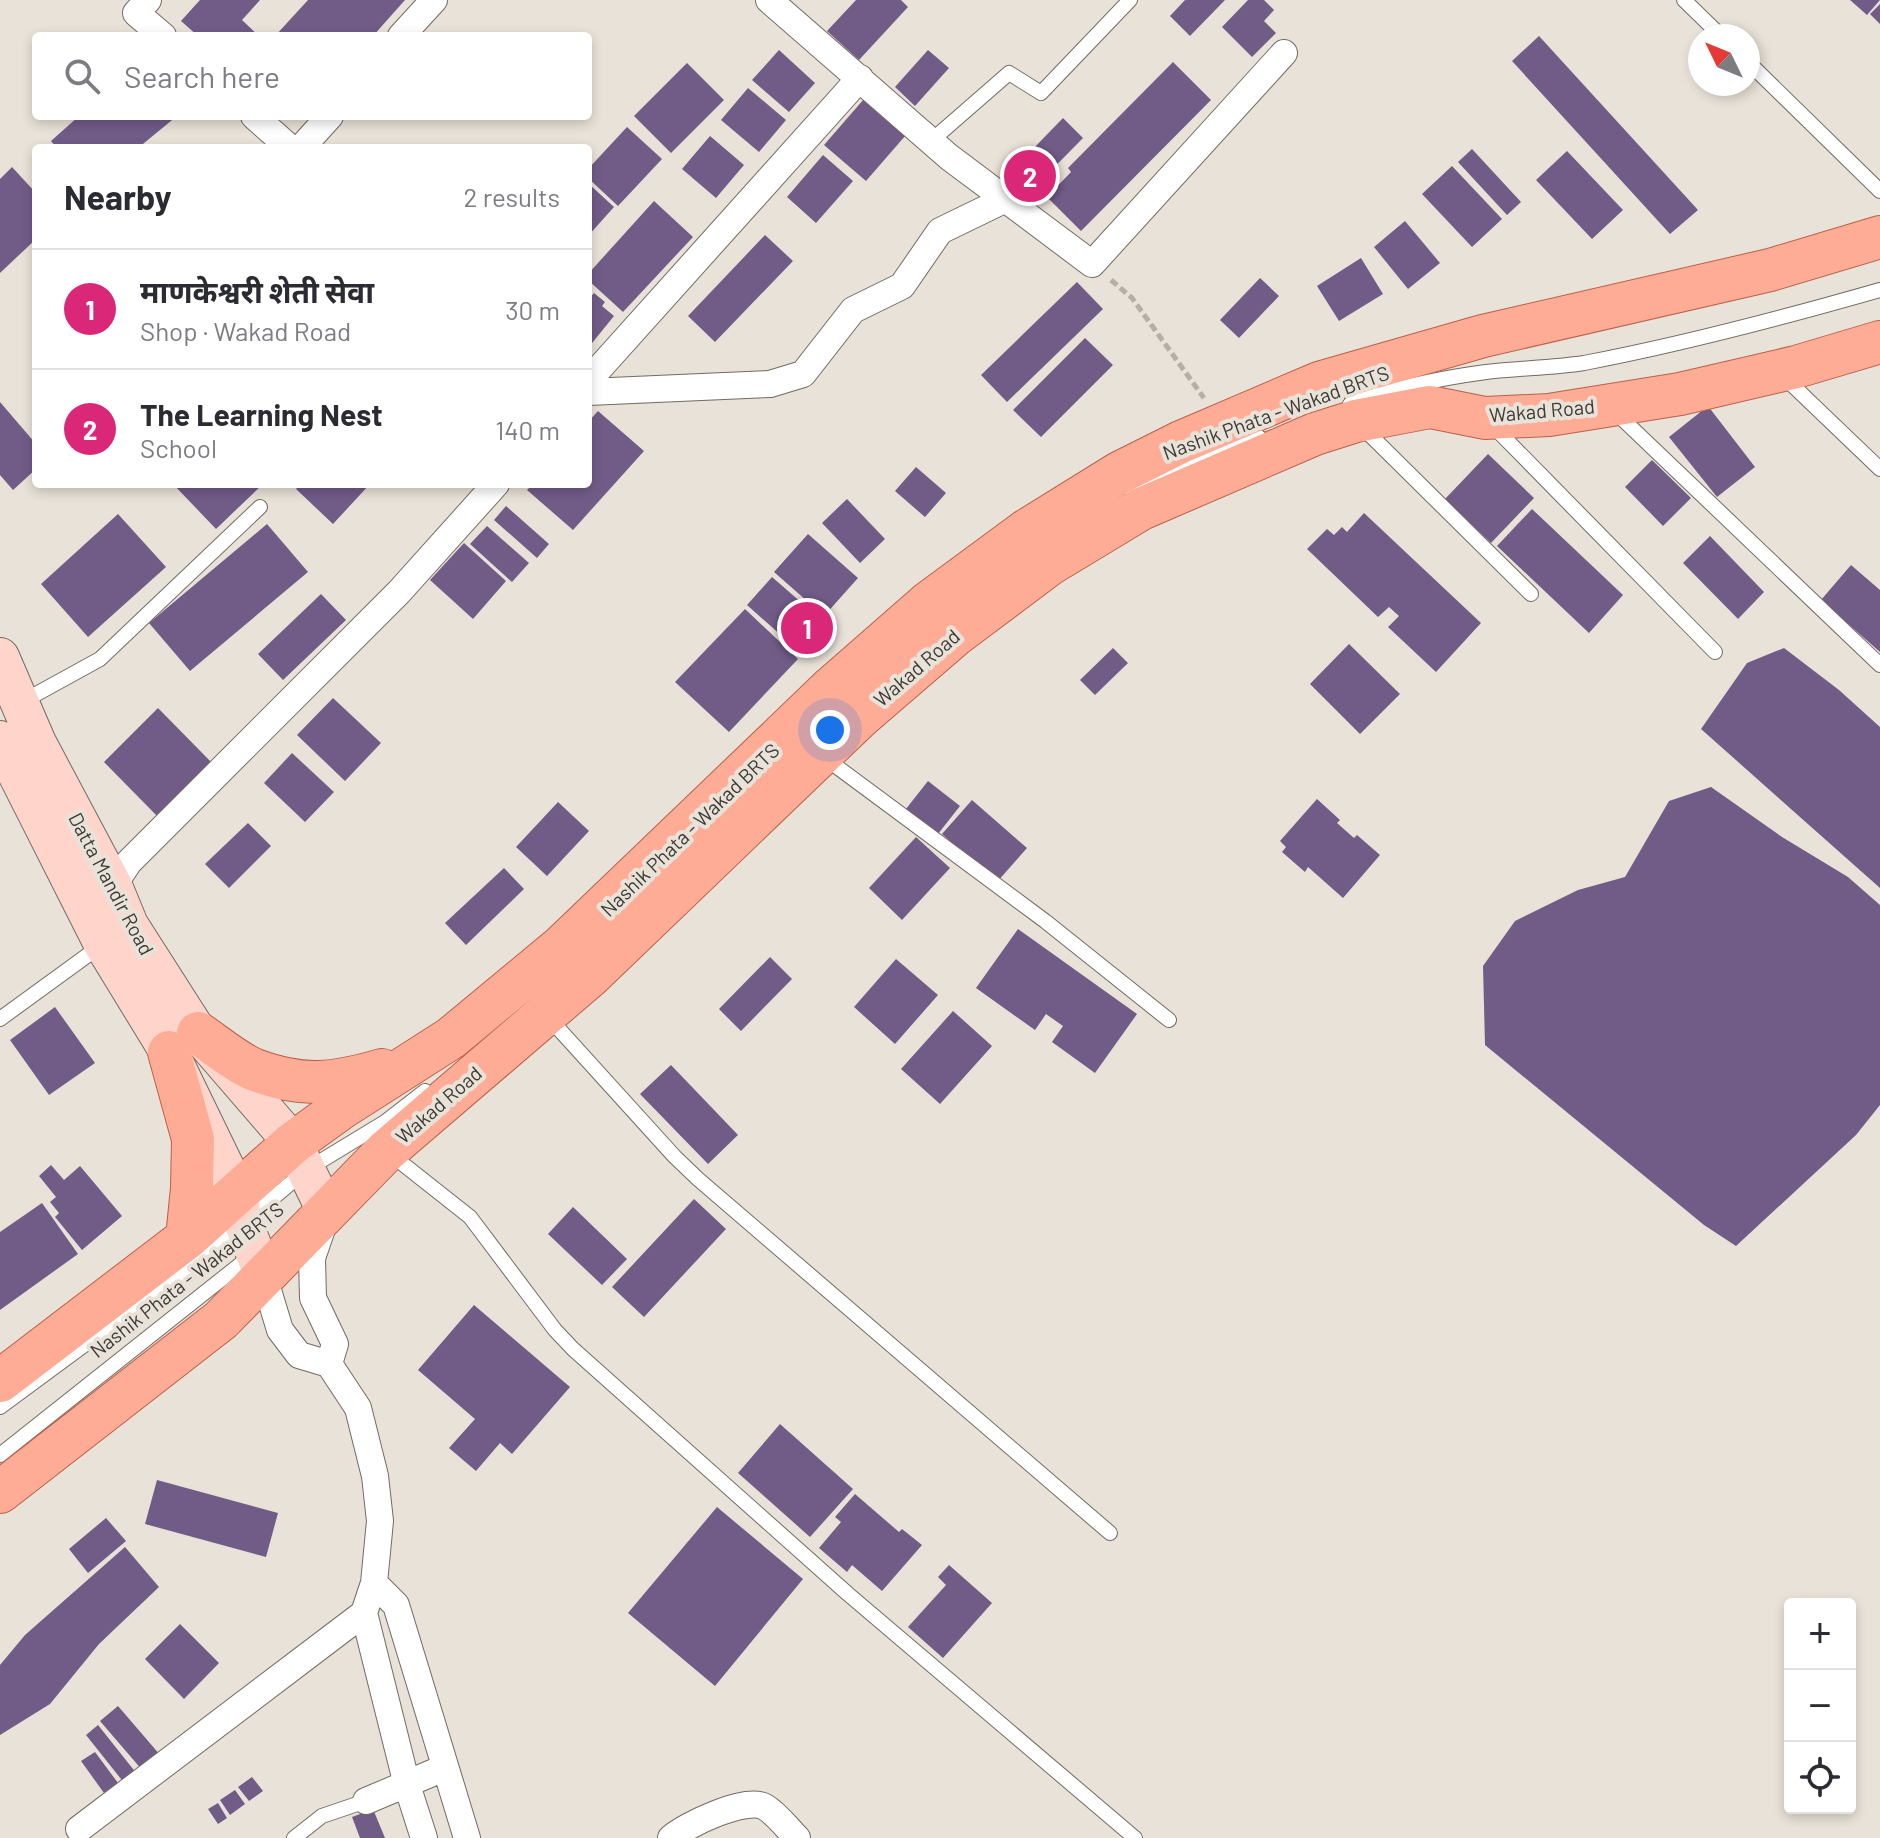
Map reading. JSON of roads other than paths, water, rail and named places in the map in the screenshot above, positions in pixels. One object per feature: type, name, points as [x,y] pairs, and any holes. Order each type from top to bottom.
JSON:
[{"type":"main road","name":"Wakad Road","points":[[0,1381],[187,1238],[253,1237],[316,1185],[343,1107],[451,1038],[562,946],[832,687],[928,603],[1027,530],[1106,481],[1223,423],[1319,383],[1442,348],[1770,270],[1880,237]]},
{"type":"main road","name":"Wakad Road","points":[[0,1492],[221,1320],[253,1237],[316,1185],[376,1143],[544,1002],[589,977],[698,876],[827,739],[860,717],[954,636],[1050,564],[1141,509],[1315,434],[1347,415],[1430,407],[1485,418],[1549,415],[1680,394],[1778,371],[1880,342]]},
{"type":"main road","name":"Datta Mandir Road","points":[[0,657],[37,743],[113,886],[183,1042],[253,1237]]},
{"type":"main road","name":"Datta Mandir Road","points":[[0,740],[103,944],[183,1042],[316,1185]]},
{"type":"main road","points":[[187,1238],[193,1139],[183,1042],[253,1069],[312,1084],[356,1078],[389,1068],[451,1038]]},
{"type":"street","points":[[148,0],[136,13],[158,32]]},
{"type":"street","points":[[405,32],[434,0]]},
{"type":"street","points":[[771,1],[931,141],[1092,264],[1284,53]]},
{"type":"street","points":[[592,377],[860,78]]},
{"type":"street","points":[[258,120],[286,144]]},
{"type":"street","points":[[305,144],[326,120]]},
{"type":"street","points":[[592,392],[770,384],[803,374],[853,310],[902,286],[940,231],[1006,199]]},
{"type":"street","points":[[113,886],[129,862],[399,592],[492,488]]},
{"type":"street","points":[[316,1185],[313,1298],[335,1344],[329,1364]]},
{"type":"street","points":[[253,1237],[280,1330],[299,1355],[329,1364],[358,1408],[375,1476],[380,1521],[374,1583],[364,1613],[407,1785],[424,1838]]},
{"type":"street","points":[[374,1583],[396,1605],[467,1838]]},
{"type":"street","points":[[79,1829],[364,1613]]},
{"type":"street","points":[[366,1801],[444,1768]]},
{"type":"street","points":[[671,1838],[682,1828],[751,1803],[764,1806],[797,1838]]},
{"type":"lane","points":[[931,141],[1009,73],[1041,93],[1130,0]]},
{"type":"lane","points":[[1684,0],[1709,24]]},
{"type":"lane","points":[[1760,74],[1880,191]]},
{"type":"lane","name":"Nashik Phata - Wakad BRTS","points":[[1347,415],[1382,392],[1484,373],[1579,363],[1671,345],[1880,290]]},
{"type":"lane","points":[[1778,371],[1880,469]]},
{"type":"lane","points":[[1608,405],[1880,665]]},
{"type":"lane","points":[[1347,415],[1531,594]]},
{"type":"lane","points":[[1485,418],[1715,652]]},
{"type":"lane","name":"Nashik Phata - Wakad BRTS","points":[[1122,499],[1173,467],[1278,430]]},
{"type":"lane","points":[[20,703],[100,659],[260,507]]},
{"type":"lane","points":[[949,620],[827,739],[1169,1020]]},
{"type":"lane","points":[[0,1019],[103,944]]},
{"type":"lane","points":[[544,1002],[675,1157],[698,1179],[1110,1533]]},
{"type":"lane","points":[[432,1085],[376,1143],[470,1217],[555,1330],[573,1349],[848,1594],[1135,1838]]},
{"type":"lane","name":"Nashik Phata - Wakad BRTS","points":[[0,1407],[205,1256],[253,1237]]},
{"type":"lane","name":"Nashik Phata - Wakad BRTS","points":[[0,1455],[253,1237]]},
{"type":"lane","points":[[294,1838],[322,1816],[366,1801]]},
{"type":"place","name":"The Learning Nest","points":[[1030,176]]},
{"type":"place","name":"माणकेश्वरी शेती सेवा","points":[[807,628]]}]
